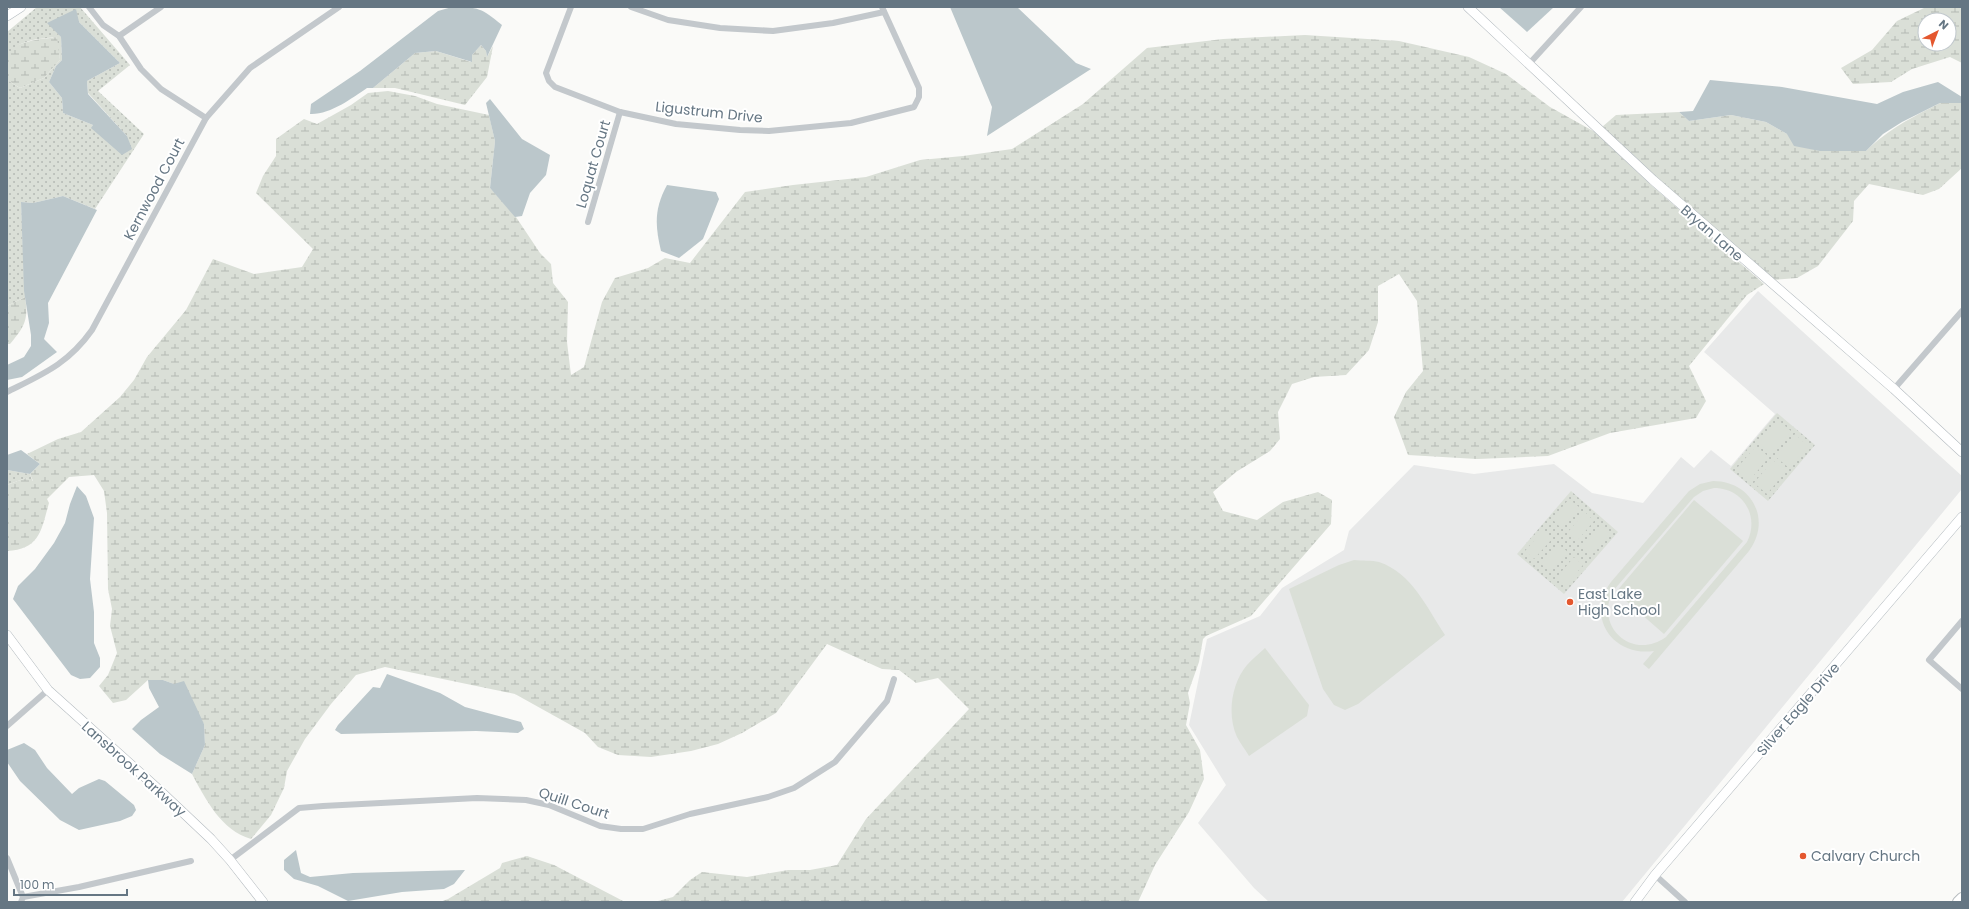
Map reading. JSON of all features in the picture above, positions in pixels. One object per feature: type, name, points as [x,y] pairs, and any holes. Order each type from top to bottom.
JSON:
[{"type":"main road","points":[[1958,902],[1962,898]]},
{"type":"street","points":[[7,16],[21,7]]},
{"type":"street","points":[[89,7],[103,26],[119,36],[141,69],[161,89],[206,118]]},
{"type":"street","points":[[119,36],[161,7]]},
{"type":"street","name":"Kernwood Court","points":[[7,392],[56,367],[81,346],[96,323],[206,118],[250,68],[339,7]]},
{"type":"street","name":"Ligustrum Drive","points":[[571,7],[546,73],[549,81],[555,86],[620,112],[676,124],[769,131],[851,123],[914,107],[919,97],[919,88],[883,9]]},
{"type":"street","points":[[631,7],[668,20],[720,28],[773,31],[833,23],[883,9]]},
{"type":"street","name":"Bryan Lane","points":[[1468,7],[1653,180],[1894,389],[1962,452]]},
{"type":"street","points":[[1529,64],[1581,7]]},
{"type":"street","name":"Loquat Court","points":[[588,222],[620,112]]},
{"type":"street","points":[[1894,389],[1962,311]]},
{"type":"street","name":"Silver Eagle Drive","points":[[1635,902],[1655,875],[1962,517]]},
{"type":"street","points":[[1962,621],[1930,660],[1962,689]]},
{"type":"street","name":"Lansbrook Parkway","points":[[7,634],[48,690],[157,788],[230,860],[263,902]]},
{"type":"street","name":"Quill Court","points":[[230,860],[299,808],[477,798],[526,800],[549,805],[600,826],[621,829],[643,829],[690,814],[768,797],[794,788],[835,762],[887,701],[894,679]]},
{"type":"street","points":[[7,726],[48,690]]},
{"type":"street","points":[[7,858],[22,900],[191,861]]},
{"type":"street","points":[[1655,875],[1685,902]]},
{"type":"shaded area","points":[[452,7],[474,8],[489,15],[502,25],[487,57],[486,51],[481,45],[472,55],[472,62],[436,51],[415,53],[373,88],[367,88],[333,109],[318,114],[310,114],[311,104],[360,71],[438,11]]},
{"type":"shaded area","points":[[950,7],[1017,7],[1076,63],[1091,69],[987,136],[992,107]]},
{"type":"shaded area","points":[[1499,7],[1554,7],[1527,32]]},
{"type":"shaded area","points":[[76,9],[79,22],[120,63],[87,81],[88,94],[127,136],[132,149],[122,155],[91,128],[93,125],[63,113],[62,98],[49,82],[56,66],[62,60],[61,37],[47,23]]},
{"type":"shaded area","points":[[1710,80],[1782,87],[1877,104],[1903,92],[1938,82],[1962,97],[1962,103],[1940,103],[1902,122],[1883,134],[1866,151],[1820,151],[1794,146],[1787,134],[1766,122],[1731,115],[1689,121],[1679,112],[1693,111]]},
{"type":"shaded area","points":[[490,99],[522,139],[550,155],[546,175],[530,193],[522,216],[515,217],[490,188],[495,141],[486,103]]},
{"type":"shaded area","points":[[667,185],[716,192],[719,199],[703,239],[679,258],[661,251],[658,233],[658,210]]},
{"type":"shaded area","points":[[63,196],[97,210],[48,303],[49,323],[44,339],[57,352],[22,377],[7,380],[7,365],[24,357],[31,346],[31,335],[24,291],[21,202],[33,203]]},
{"type":"shaded area","name":"East Lake High School","points":[[1758,291],[1962,476],[1962,489],[1622,902],[1269,902],[1254,888],[1198,823],[1226,785],[1189,725],[1207,639],[1260,616],[1282,588],[1344,550],[1349,531],[1414,465],[1474,474],[1554,464],[1592,493],[1643,503],[1681,457],[1694,468],[1711,450],[1731,466],[1775,414],[1704,352]]},
{"type":"shaded area","points":[[21,450],[40,464],[30,474],[7,470],[7,455]]},
{"type":"shaded area","points":[[77,486],[86,496],[94,518],[90,579],[94,612],[94,643],[100,658],[100,667],[90,678],[80,679],[71,675],[13,599],[18,586],[35,569],[54,543],[65,523]]},
{"type":"shaded area","points":[[387,674],[440,693],[465,707],[521,722],[524,729],[518,733],[476,731],[341,734],[335,730],[373,687],[380,688]]},
{"type":"shaded area","points":[[148,680],[163,680],[174,684],[184,681],[204,724],[205,745],[192,774],[160,754],[132,729],[141,720],[159,707],[149,688]]},
{"type":"shaded area","points":[[24,743],[35,750],[47,768],[72,794],[79,788],[99,779],[105,781],[134,805],[136,810],[132,816],[120,821],[79,830],[60,820],[20,781],[7,762],[7,750]]},
{"type":"shaded area","points":[[296,850],[301,873],[310,877],[353,873],[465,870],[454,884],[444,889],[402,892],[348,901],[318,886],[294,879],[284,870],[284,860]]},
{"type":"green space","points":[[37,7],[80,7],[130,65],[98,91],[144,134],[95,209],[63,196],[33,203],[21,202],[25,297],[7,306],[7,80],[20,88],[44,78],[60,60],[57,37],[28,41],[21,44],[10,52],[7,59],[7,32]],"holes":[[[79,22],[120,63],[87,81],[88,93],[127,136],[92,127],[93,125],[63,113],[62,98],[49,82],[56,66],[62,60],[61,37],[48,23]]]},
{"type":"green space","points":[[1926,7],[1962,7],[1962,63],[1950,57],[1912,69],[1891,82],[1853,84],[1841,68],[1872,50],[1897,21]]},
{"type":"green space","points":[[1305,35],[1399,41],[1469,57],[1506,74],[1550,107],[1595,132],[1650,184],[1764,284],[1747,295],[1689,366],[1706,401],[1696,418],[1610,433],[1548,456],[1477,459],[1408,455],[1394,417],[1406,392],[1423,371],[1417,301],[1399,274],[1378,286],[1378,322],[1369,350],[1346,375],[1314,377],[1292,384],[1278,412],[1280,439],[1270,451],[1236,472],[1213,492],[1223,511],[1257,520],[1283,502],[1318,492],[1332,500],[1331,524],[1251,616],[1206,636],[1203,639],[1199,662],[1188,693],[1190,703],[1186,725],[1200,750],[1204,779],[1189,812],[1155,865],[1138,902],[654,902],[673,897],[690,880],[702,872],[747,877],[788,870],[810,870],[837,865],[866,819],[969,709],[938,678],[916,683],[899,670],[882,669],[827,644],[776,713],[742,733],[718,744],[691,751],[651,757],[618,755],[598,747],[585,733],[515,694],[385,667],[356,675],[331,704],[305,739],[287,771],[284,788],[271,815],[251,839],[240,835],[223,821],[209,804],[192,774],[205,745],[204,724],[174,684],[163,680],[148,680],[126,700],[113,703],[99,686],[108,675],[117,653],[110,626],[112,609],[108,589],[107,513],[104,491],[94,475],[69,477],[47,499],[49,503],[44,522],[41,530],[33,542],[18,550],[7,551],[7,485],[26,478],[33,481],[30,474],[40,464],[27,454],[58,439],[81,432],[120,397],[134,380],[147,357],[186,310],[213,259],[254,274],[302,267],[313,249],[256,193],[263,176],[276,156],[276,139],[304,119],[317,124],[351,105],[368,93],[388,91],[415,96],[437,104],[489,115],[495,141],[490,188],[516,217],[540,253],[551,264],[553,283],[568,302],[567,342],[571,375],[584,367],[602,302],[615,278],[648,268],[665,258],[690,263],[745,192],[866,177],[920,160],[1012,149],[1083,104],[1147,48],[1223,39]]},
{"type":"green space","points":[[58,37],[60,60],[44,78],[20,88],[7,80],[7,57],[10,51],[15,47],[29,41]]},
{"type":"green space","points":[[481,45],[486,51],[487,57],[493,46],[487,77],[465,105],[395,88],[373,88],[415,53],[436,51],[471,62],[472,55]]},
{"type":"green space","points":[[1940,103],[1962,103],[1962,168],[1939,189],[1923,195],[1869,184],[1854,201],[1853,221],[1818,266],[1797,278],[1773,280],[1655,177],[1602,127],[1616,115],[1679,112],[1689,121],[1731,115],[1766,122],[1787,134],[1866,151],[1892,130]]},
{"type":"green space","points":[[25,297],[26,317],[24,323],[19,333],[10,344],[7,344],[7,306]]},
{"type":"green space","points":[[1777,413],[1815,445],[1768,501],[1730,469]]},
{"type":"green space","points":[[1778,420],[1791,431],[1772,454],[1759,443]]},
{"type":"green space","points":[[1795,434],[1808,446],[1789,468],[1776,457]]},
{"type":"green space","points":[[1756,446],[1769,457],[1750,480],[1737,468]]},
{"type":"green space","points":[[1773,460],[1786,471],[1767,494],[1754,483]]},
{"type":"green space","points":[[7,470],[30,474],[33,482],[26,478],[7,485]]},
{"type":"green space","points":[[1713,481],[1727,483],[1748,495],[1754,504],[1758,515],[1759,527],[1756,539],[1749,551],[1649,669],[1643,664],[1654,651],[1639,651],[1626,648],[1607,632],[1602,621],[1601,608],[1604,595],[1611,582],[1689,491],[1700,484]],"holes":[[[1714,488],[1724,489],[1741,498],[1750,513],[1751,532],[1747,542],[1666,637],[1653,643],[1641,645],[1630,642],[1620,636],[1613,628],[1609,617],[1608,604],[1613,591],[1694,497],[1703,491]]]},
{"type":"green space","points":[[1571,491],[1618,532],[1564,594],[1517,554]]},
{"type":"green space","points":[[1569,499],[1579,507],[1561,528],[1552,519]]},
{"type":"green space","points":[[1694,500],[1743,541],[1664,634],[1616,592]]},
{"type":"green space","points":[[1585,512],[1594,521],[1577,541],[1567,533]]},
{"type":"green space","points":[[1601,526],[1610,534],[1592,554],[1583,546]]},
{"type":"green space","points":[[1543,530],[1552,539],[1534,559],[1525,551]]},
{"type":"green space","points":[[1558,544],[1568,552],[1550,572],[1541,564]]},
{"type":"green space","points":[[1574,557],[1583,565],[1566,586],[1556,578]]},
{"type":"green space","points":[[1354,560],[1379,562],[1391,567],[1401,574],[1418,592],[1445,635],[1358,704],[1345,710],[1334,705],[1323,689],[1289,589],[1339,565]]},
{"type":"green space","points":[[1265,648],[1309,705],[1307,716],[1249,756],[1238,739],[1234,728],[1232,719],[1232,700],[1237,681],[1242,673],[1249,663]]},
{"type":"green space","points":[[527,856],[554,865],[625,902],[440,902],[448,899],[500,868],[502,863]]},
{"type":"place","name":"East Lake High School","points":[[1570,602]]},
{"type":"place","name":"Calvary Church","points":[[1803,856]]}]
